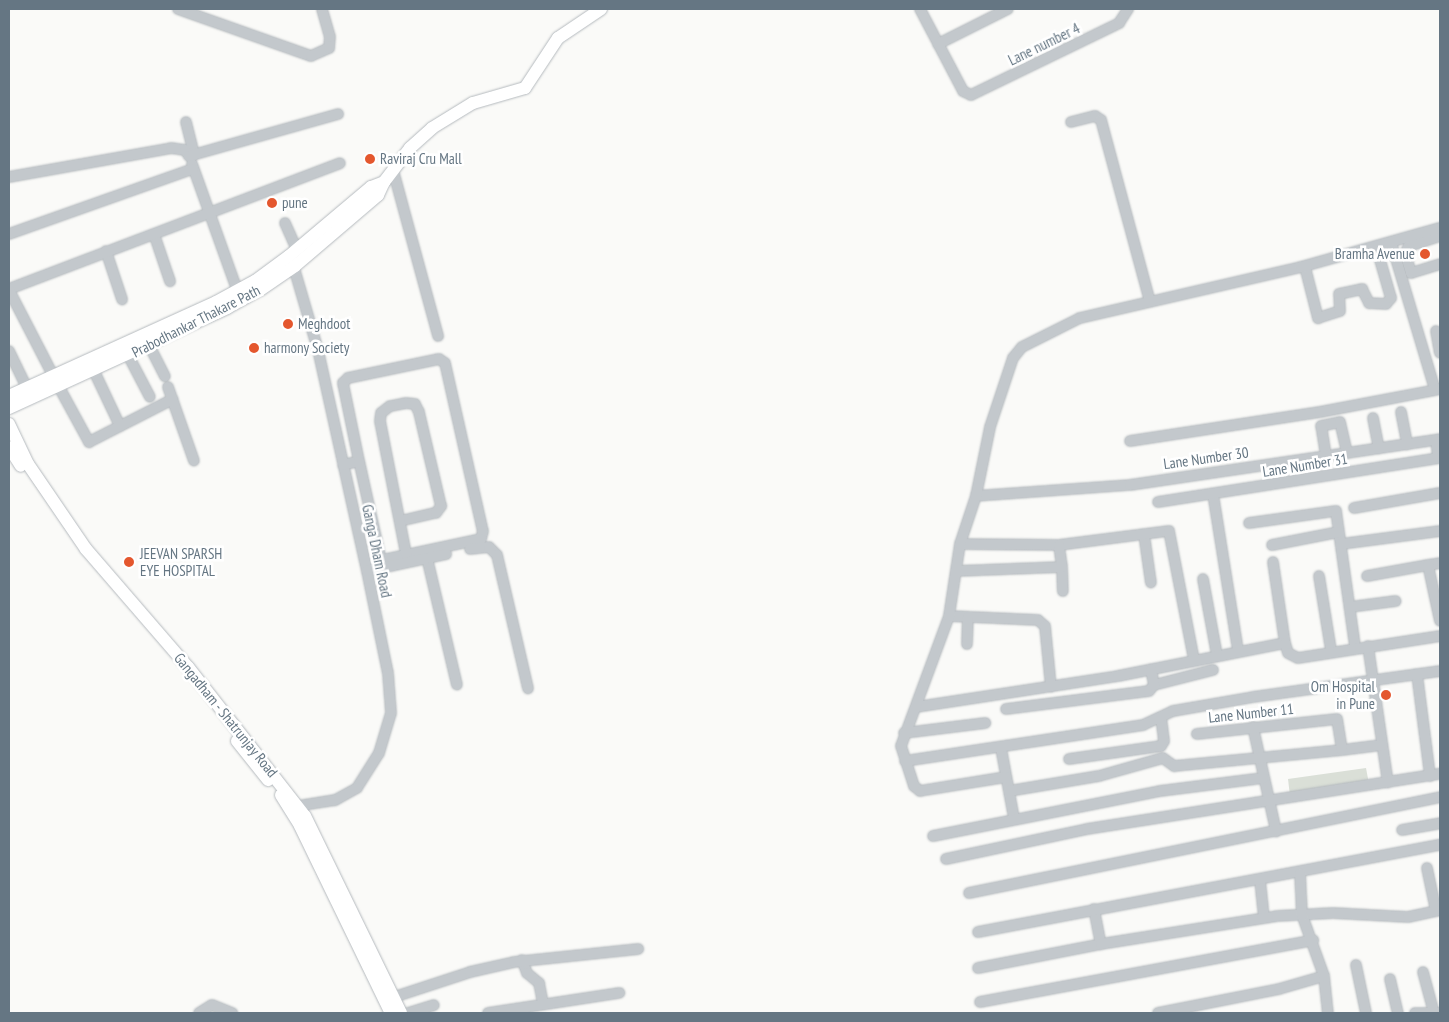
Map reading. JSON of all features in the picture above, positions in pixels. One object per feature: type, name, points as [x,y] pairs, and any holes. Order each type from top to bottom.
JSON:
[{"type":"main road","name":"Prabodhankar Thakare Path","points":[[9,396],[27,388],[94,371],[227,308],[294,257],[371,187],[384,182],[410,148],[451,114],[483,99],[525,88],[535,77],[558,38],[601,9]]},
{"type":"main road","name":"Prabodhankar Thakare Path","points":[[9,408],[237,290],[294,257]]},
{"type":"main road","name":"Gangadham - Shatrunjay Road","points":[[9,424],[12,443],[57,511],[86,549],[188,667],[294,808],[389,999],[401,1013]]},
{"type":"main road","name":"Gangadham - Shatrunjay Road","points":[[389,999],[391,1013]]},
{"type":"street","points":[[178,9],[312,56],[329,48],[330,36],[322,9]]},
{"type":"street","points":[[920,9],[938,44],[1008,9]]},
{"type":"street","name":"Lane number 4","points":[[938,44],[962,91],[971,95],[1119,24],[1127,11]]},
{"type":"street","points":[[9,177],[171,148],[184,150],[192,155],[338,114]]},
{"type":"street","points":[[1071,122],[1095,116],[1101,120],[1150,301]]},
{"type":"street","points":[[186,122],[193,169],[237,290]]},
{"type":"street","points":[[173,400],[90,442],[56,382],[9,290],[106,251],[340,164]]},
{"type":"street","points":[[9,234],[193,169]]},
{"type":"street","points":[[393,170],[438,336]]},
{"type":"street","name":"Ganga Dham Road","points":[[285,223],[367,571],[390,693],[387,731],[379,753],[357,788],[335,800],[294,808]]},
{"type":"street","points":[[1006,777],[920,791],[914,786],[901,746],[904,732],[916,707],[950,616],[960,544],[976,496],[999,397],[1013,358],[1022,347],[1080,318],[1150,301],[1306,270],[1377,250],[1390,242],[1440,228]]},
{"type":"street","points":[[154,234],[170,281]]},
{"type":"street","points":[[1440,236],[1409,246],[1404,253],[1411,273],[1440,264]]},
{"type":"street","points":[[1130,441],[1320,412],[1438,389],[1390,242]]},
{"type":"street","points":[[1306,270],[1318,318],[1340,311],[1339,294],[1362,288],[1369,303],[1386,304],[1391,298],[1377,250]]},
{"type":"street","points":[[106,251],[122,299]]},
{"type":"street","points":[[1436,331],[1440,353]]},
{"type":"street","points":[[149,345],[165,376]]},
{"type":"street","points":[[9,351],[27,388]]},
{"type":"street","points":[[128,355],[150,397]]},
{"type":"street","points":[[434,359],[445,363],[483,531],[477,542],[381,560],[359,461],[343,383],[348,378],[434,359]]},
{"type":"street","points":[[94,371],[120,426]]},
{"type":"street","points":[[168,388],[194,461]]},
{"type":"street","points":[[400,521],[436,513],[442,506],[419,412],[415,404],[406,403],[381,413],[380,421],[406,554]]},
{"type":"street","points":[[1320,412],[1321,422]]},
{"type":"street","points":[[1401,412],[1407,444]]},
{"type":"street","points":[[1373,418],[1379,448]]},
{"type":"street","points":[[1326,456],[1321,426],[1340,422],[1347,453]]},
{"type":"street","name":"Lane Number 30","points":[[976,496],[1130,485],[1438,440]]},
{"type":"street","name":"Lane Number 31","points":[[1158,502],[1438,458],[1438,440]]},
{"type":"street","points":[[343,465],[359,461]]},
{"type":"street","points":[[1354,508],[1440,493]]},
{"type":"street","points":[[1213,494],[1238,650]]},
{"type":"street","points":[[1249,523],[1336,511],[1355,648]]},
{"type":"street","points":[[1341,544],[1440,531]]},
{"type":"street","points":[[1272,545],[1339,532]]},
{"type":"street","points":[[960,544],[1059,545],[1144,534],[1172,533],[1194,660]]},
{"type":"street","points":[[1144,534],[1151,584]]},
{"type":"street","points":[[1059,545],[1063,591]]},
{"type":"street","points":[[367,571],[478,547],[492,548],[497,556],[528,688]]},
{"type":"street","points":[[427,558],[457,685]]},
{"type":"street","points":[[1273,562],[1285,643],[1288,653],[1298,658],[1331,650],[1440,636]]},
{"type":"street","points":[[1367,576],[1440,563]]},
{"type":"street","points":[[1428,565],[1440,621]]},
{"type":"street","points":[[956,570],[1062,567]]},
{"type":"street","points":[[1319,576],[1331,650]]},
{"type":"street","points":[[1203,579],[1217,654]]},
{"type":"street","points":[[1350,607],[1396,601]]},
{"type":"street","points":[[950,616],[1038,620],[1044,626],[1051,687]]},
{"type":"street","points":[[967,644],[968,617]]},
{"type":"street","points":[[916,707],[1051,687],[1151,669],[1238,650],[1285,643]]},
{"type":"street","points":[[1368,646],[1388,783]]},
{"type":"street","points":[[1151,669],[1154,685]]},
{"type":"street","points":[[1006,709],[1143,692],[1154,685],[1213,670]]},
{"type":"street","points":[[905,761],[1001,748],[1143,725],[1173,711],[1372,678],[1440,671]]},
{"type":"street","points":[[946,859],[1088,829],[1435,775],[1417,674]]},
{"type":"street","points":[[1069,759],[1161,746],[1164,741],[1161,718]]},
{"type":"street","name":"Lane Number 11","points":[[1197,734],[1337,719],[1342,750]]},
{"type":"street","points":[[904,732],[985,723]]},
{"type":"street","points":[[1253,727],[1267,801],[1276,831]]},
{"type":"street","points":[[1009,791],[1099,776],[1163,755],[1174,766],[1382,745]]},
{"type":"street","points":[[1001,748],[1014,818]]},
{"type":"street","points":[[933,836],[1014,818],[1160,791],[1263,778]]},
{"type":"street","points":[[969,893],[1440,797]]},
{"type":"street","points":[[1402,830],[1440,823]]},
{"type":"street","points":[[978,932],[1094,909],[1300,873],[1440,845]]},
{"type":"street","points":[[978,968],[1101,944],[1264,918],[1302,915],[1408,916],[1438,910],[1427,868]]},
{"type":"street","points":[[1300,873],[1302,915],[1313,940],[1324,976],[1328,1013]]},
{"type":"street","points":[[1260,880],[1264,918]]},
{"type":"street","points":[[1094,909],[1101,944]]},
{"type":"street","points":[[980,1002],[1313,940]]},
{"type":"street","points":[[389,999],[470,972],[522,960],[638,949]]},
{"type":"street","points":[[522,960],[527,974],[539,983],[544,1003]]},
{"type":"street","points":[[1356,965],[1366,1013]]},
{"type":"street","points":[[1423,972],[1434,1013]]},
{"type":"street","points":[[1158,1013],[1279,989],[1324,976]]},
{"type":"street","points":[[1390,979],[1398,1013]]},
{"type":"street","points":[[488,1013],[619,993]]},
{"type":"street","points":[[199,1013],[212,1005],[232,1013]]},
{"type":"street","points":[[408,1013],[434,1005]]},
{"type":"street","points":[[1415,1013],[1440,1013]]},
{"type":"shaded area","points":[[1366,768],[1369,784],[1290,796],[1288,779]]},
{"type":"place","name":"Raviraj Cru Mall","points":[[370,159]]},
{"type":"place","name":"pune","points":[[272,203]]},
{"type":"place","name":"Bramha Avenue","points":[[1425,254]]},
{"type":"place","name":"Meghdoot","points":[[288,324]]},
{"type":"place","name":"harmony Society","points":[[254,348]]},
{"type":"place","name":"JEEVAN SPARSH EYE HOSPITAL","points":[[129,562]]},
{"type":"place","name":"Om Hospital in Pune","points":[[1386,695]]}]
